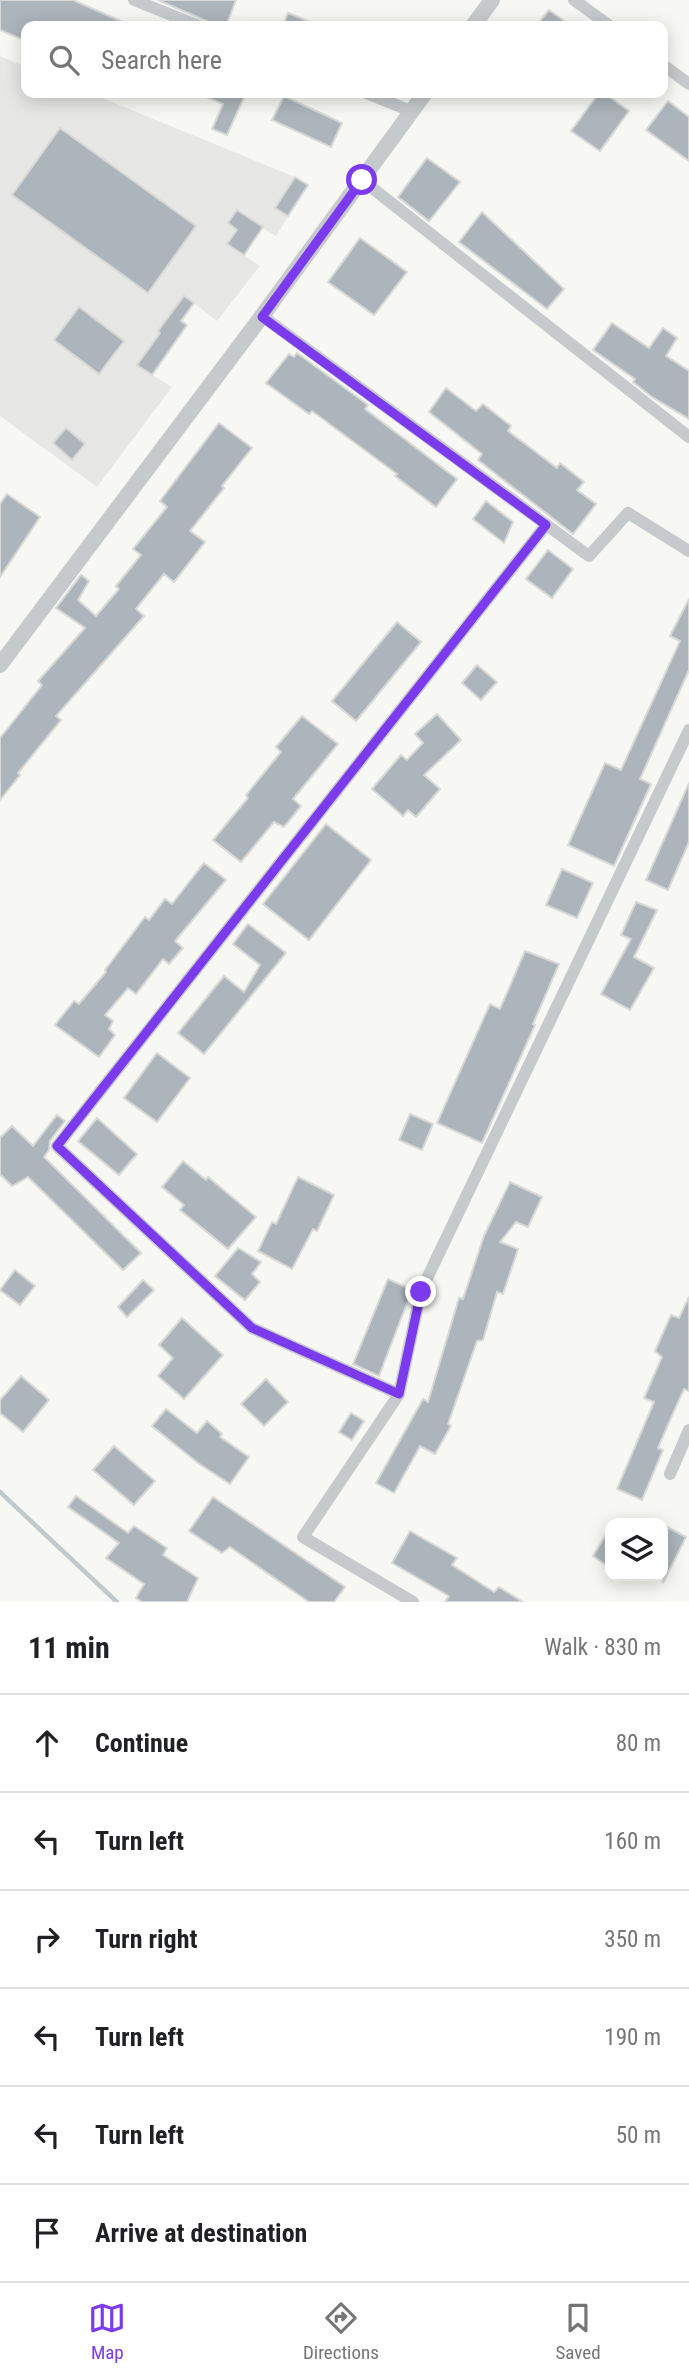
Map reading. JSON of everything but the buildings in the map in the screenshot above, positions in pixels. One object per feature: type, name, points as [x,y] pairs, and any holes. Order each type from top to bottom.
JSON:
[{"type":"street","points":[[134,0],[186,21]]},
{"type":"street","points":[[477,21],[492,0]]},
{"type":"street","points":[[574,0],[603,21]]},
{"type":"street","points":[[668,69],[689,84]]},
{"type":"street","points":[[378,98],[411,111]]},
{"type":"street","points":[[0,665],[262,317],[421,98]]},
{"type":"street","points":[[362,180],[689,437]]},
{"type":"street","points":[[262,317],[589,556],[628,513],[689,551]]},
{"type":"street","points":[[399,1394],[252,1328],[57,1146],[546,525]]},
{"type":"street","points":[[413,1602],[303,1537],[399,1394],[421,1292],[689,730]]},
{"type":"street","points":[[670,1474],[689,1430]]},
{"type":"shaded area","points":[[0,56],[21,65],[21,98],[102,98],[295,177],[308,185],[276,236],[263,228],[244,255],[260,266],[217,321],[194,303],[182,320],[187,325],[152,375],[172,387],[97,487],[0,416]]},
{"type":"waterway","points":[[0,1492],[117,1602]]},
{"type":"route","points":[[362,180],[262,317],[546,525],[57,1146],[252,1328],[399,1394],[421,1292]]}]
